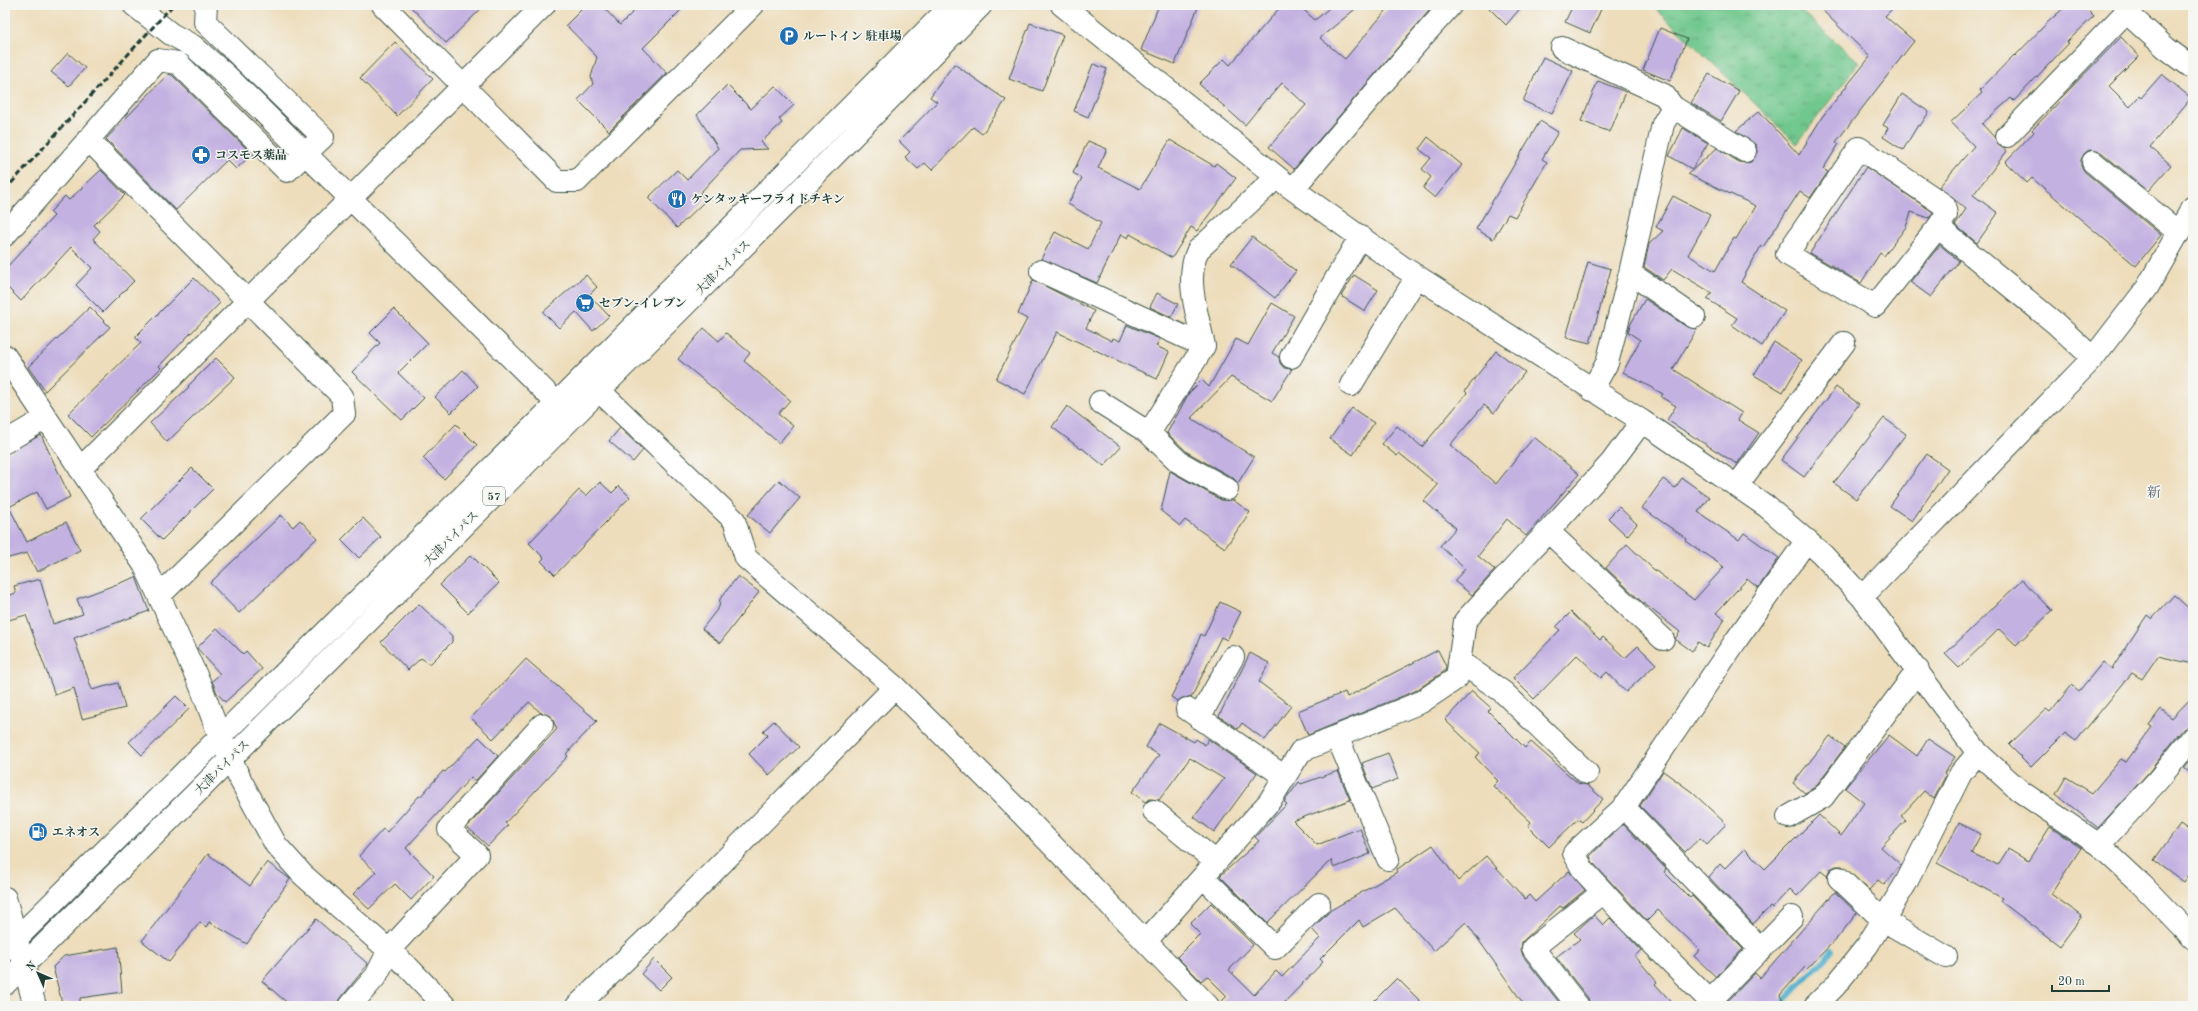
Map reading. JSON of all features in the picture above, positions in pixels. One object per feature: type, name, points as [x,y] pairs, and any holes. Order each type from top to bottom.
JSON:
[{"type":"main road","points":[[134,5],[171,34],[193,46],[305,152],[564,411]]},
{"type":"main road","points":[[5,235],[158,60],[178,63],[287,171],[305,152],[323,137],[205,22],[206,5]]},
{"type":"main road","points":[[383,5],[557,181],[577,181],[753,5]]},
{"type":"main road","points":[[80,469],[544,5]]},
{"type":"main road","name":"大津バイパス","points":[[5,984],[230,759],[952,5]]},
{"type":"main road","name":"大津バイパス","points":[[591,383],[810,180],[981,5]]},
{"type":"main road","points":[[1062,5],[1285,183],[1360,238],[1416,278],[1642,421],[1738,484],[1807,540],[1862,597],[1918,670],[1978,753],[2020,791],[2099,845],[2142,885],[2193,938]]},
{"type":"main road","points":[[1149,433],[1204,346],[1190,278],[1193,261],[1198,250],[1285,183],[1451,5]]},
{"type":"main road","points":[[2007,136],[2123,8],[2166,48],[2193,68]]},
{"type":"main road","points":[[1562,48],[1664,95],[1673,107],[1745,151]]},
{"type":"main road","points":[[1592,390],[1607,362],[1630,273],[1663,124],[1673,107]]},
{"type":"main road","points":[[88,139],[342,396],[344,414],[159,596]]},
{"type":"main road","points":[[1859,148],[1944,205],[1946,215],[1938,227],[1875,306],[1787,254],[1859,148]]},
{"type":"main road","points":[[2093,162],[2179,233]]},
{"type":"main road","points":[[1862,597],[2092,358],[2147,288],[2193,207]]},
{"type":"main road","points":[[1938,227],[2055,323],[2092,358]]},
{"type":"main road","points":[[1291,357],[1360,238]]},
{"type":"main road","points":[[1041,271],[1204,346]]},
{"type":"main road","points":[[1630,273],[1694,317]]},
{"type":"main road","points":[[1351,385],[1416,278]]},
{"type":"main road","points":[[1738,484],[1844,343]]},
{"type":"main road","points":[[5,356],[145,566],[200,684],[230,759],[276,845],[303,875],[389,950],[445,1006]]},
{"type":"main road","points":[[591,383],[734,520],[746,558],[895,687],[1146,941],[1208,1006]]},
{"type":"main road","points":[[1100,402],[1149,433],[1180,462],[1227,489]]},
{"type":"main road","name":"大津バイパス","points":[[11,945],[220,737],[564,411]]},
{"type":"main road","points":[[5,442],[46,418]]},
{"type":"main road","points":[[1146,941],[1269,802],[1301,751],[1421,702],[1457,678],[1465,621],[1611,463],[1642,421]]},
{"type":"main road","points":[[1548,531],[1663,639]]},
{"type":"main road","points":[[1792,917],[1710,1001],[1603,892],[1583,870],[1574,853],[1624,807],[1737,639],[1807,540]]},
{"type":"main road","points":[[1233,657],[1193,713],[1285,776]]},
{"type":"main road","points":[[1459,661],[1503,692],[1587,773]]},
{"type":"main road","points":[[1788,816],[1823,797],[1918,670]]},
{"type":"main road","points":[[577,1006],[649,937],[895,687]]},
{"type":"main road","points":[[350,1006],[376,976],[389,950],[477,855],[449,829],[542,725]]},
{"type":"main road","points":[[1337,736],[1388,859]]},
{"type":"main road","points":[[2099,845],[2158,780],[2193,737]]},
{"type":"main road","points":[[1815,1006],[1836,986],[1867,946],[1906,883],[1961,773],[1978,753]]},
{"type":"main road","points":[[1624,807],[1761,950]]},
{"type":"main road","points":[[1154,811],[1209,870],[1275,948],[1319,904]]},
{"type":"main road","points":[[1839,878],[1883,920],[1946,957]]},
{"type":"main road","points":[[1578,1006],[1533,948],[1603,892]]},
{"type":"main road","points":[[5,898],[11,945],[23,966],[35,1006]]},
{"type":"green space","points":[[1652,5],[1794,5],[1859,62],[1797,144]]},
{"type":"green space","points":[[175,796],[178,798],[37,938],[34,939],[33,935]]},
{"type":"building","points":[[409,5],[485,5],[446,43]]},
{"type":"building","points":[[586,5],[601,5],[620,25],[640,5],[686,5],[643,48],[667,73],[609,131],[578,100],[593,84],[591,77],[597,57],[566,25]]},
{"type":"building","points":[[1159,5],[1199,5],[1175,64],[1141,50]]},
{"type":"building","points":[[1282,5],[1298,5],[1315,20],[1333,5],[1360,5],[1320,38],[1345,59],[1391,5],[1434,5],[1294,169],[1269,147],[1306,105],[1282,83],[1268,99],[1267,98],[1245,125],[1199,84],[1224,59],[1230,65]]},
{"type":"building","points":[[1486,5],[1523,5],[1506,25]]},
{"type":"building","points":[[1573,5],[1603,5],[1590,33],[1565,22]]},
{"type":"building","points":[[1817,5],[1896,5],[1885,16],[1914,41],[1836,142],[1839,144],[1823,169],[1828,172],[1810,198],[1800,191],[1763,247],[1761,246],[1741,282],[1785,311],[1762,346],[1732,325],[1737,318],[1707,299],[1712,293],[1672,269],[1663,280],[1644,267],[1649,244],[1663,231],[1656,227],[1673,196],[1710,215],[1688,255],[1715,271],[1734,238],[1736,239],[1756,206],[1688,174],[1717,148],[1739,162],[1751,162],[1757,152],[1756,145],[1736,131],[1759,111],[1799,155],[1822,117],[1870,57]]},
{"type":"building","points":[[2067,5],[2083,5],[2094,16],[2067,42],[2069,43],[2014,101],[2011,98],[1982,124],[1995,138],[1998,145],[2007,151],[1973,195],[1998,213],[1977,243],[1955,225],[1966,209],[1939,187],[1974,146],[1951,122],[1982,93],[1980,90],[2014,55],[2015,56]]},
{"type":"building","points":[[1030,23],[1063,35],[1042,91],[1009,79]]},
{"type":"building","points":[[1660,28],[1687,39],[1670,81],[1643,70]]},
{"type":"building","points":[[2121,37],[2139,56],[2109,86],[2130,107],[2139,96],[2141,98],[2162,74],[2191,98],[2150,147],[2171,165],[2148,191],[2101,152],[2089,150],[2084,154],[2081,160],[2081,166],[2085,172],[2161,235],[2136,266],[2032,178],[2027,183],[2005,162],[2034,132],[2032,130],[2061,100],[2060,99]]},
{"type":"building","points":[[395,42],[433,79],[397,116],[360,78]]},
{"type":"building","points":[[68,53],[85,68],[69,86],[51,72]]},
{"type":"building","points":[[1543,57],[1573,71],[1552,114],[1523,101]]},
{"type":"building","points":[[954,64],[1006,100],[982,134],[973,127],[932,170],[925,163],[918,169],[905,157],[910,152],[899,141],[937,102],[930,97]]},
{"type":"building","points":[[1093,64],[1107,69],[1088,117],[1074,111]]},
{"type":"building","points":[[168,74],[172,75],[252,154],[236,169],[227,160],[176,210],[106,139]]},
{"type":"building","points":[[1709,74],[1739,91],[1721,121],[1691,103]]},
{"type":"building","points":[[1598,81],[1626,92],[1610,132],[1581,121]]},
{"type":"building","points":[[727,85],[751,109],[775,86],[794,105],[779,119],[782,123],[761,142],[768,149],[740,150],[700,193],[706,200],[677,228],[648,198],[677,170],[687,180],[718,148],[697,115]]},
{"type":"building","points":[[1902,94],[1929,112],[1920,126],[1918,125],[1903,150],[1883,137],[1888,128],[1883,125]]},
{"type":"building","points":[[1540,121],[1558,132],[1542,159],[1547,162],[1515,217],[1508,214],[1493,239],[1476,229]]},
{"type":"building","points":[[1683,128],[1708,143],[1692,169],[1669,156]]},
{"type":"building","points":[[1428,137],[1462,165],[1435,198],[1423,188],[1431,177],[1422,169],[1431,158],[1419,149]]},
{"type":"building","points":[[1170,140],[1214,166],[1216,163],[1236,178],[1197,231],[1191,227],[1172,258],[1130,234],[1128,238],[1121,234],[1097,283],[1041,259],[1055,232],[1088,249],[1101,223],[1068,204],[1082,178],[1073,173],[1088,141],[1107,149],[1098,168],[1140,189]]},
{"type":"building","points":[[1866,167],[1933,212],[1929,218],[1911,212],[1906,227],[1884,256],[1880,253],[1861,283],[1810,253]]},
{"type":"building","points":[[101,170],[125,195],[94,225],[100,231],[93,239],[134,281],[103,312],[76,285],[92,268],[71,247],[21,301],[5,285],[5,269],[54,216],[50,212],[65,196],[69,200]]},
{"type":"building","points":[[1252,237],[1296,271],[1275,298],[1231,264]]},
{"type":"building","points":[[1940,245],[1959,261],[1931,297],[1910,282]]},
{"type":"building","points":[[1588,262],[1611,269],[1590,343],[1566,337]]},
{"type":"building","points":[[586,275],[597,287],[589,295],[609,316],[593,331],[576,312],[559,328],[543,312]]},
{"type":"building","points":[[1354,275],[1378,290],[1365,311],[1341,296]]},
{"type":"building","points":[[194,278],[220,303],[159,366],[161,368],[91,437],[68,414],[141,343],[135,337]]},
{"type":"building","points":[[1033,280],[1094,311],[1086,328],[1112,341],[1113,338],[1120,341],[1127,325],[1160,339],[1156,346],[1169,352],[1157,379],[1057,332],[1025,394],[996,379],[1027,319],[1018,314]]},
{"type":"building","points":[[1157,293],[1178,304],[1171,317],[1150,307]]},
{"type":"building","points":[[1645,299],[1687,327],[1697,329],[1673,369],[1742,413],[1738,420],[1759,433],[1737,464],[1667,420],[1676,406],[1661,397],[1663,394],[1623,372],[1640,340],[1628,332],[1630,325]]},
{"type":"building","points":[[1272,303],[1294,316],[1272,353],[1279,357],[1280,363],[1284,368],[1292,369],[1272,401],[1231,377],[1191,418],[1254,457],[1238,483],[1233,478],[1187,452],[1167,433],[1189,393],[1202,380],[1209,387],[1236,339],[1248,345]]},
{"type":"building","points":[[90,307],[110,327],[45,391],[28,367]]},
{"type":"building","points":[[394,309],[428,343],[398,373],[424,398],[402,420],[352,372],[380,343],[370,333]]},
{"type":"building","points":[[704,328],[719,341],[726,333],[750,353],[744,361],[790,400],[778,414],[793,426],[779,443],[678,359]]},
{"type":"building","points":[[1774,342],[1802,360],[1783,392],[1754,375]]},
{"type":"building","points":[[1496,351],[1525,372],[1494,413],[1484,405],[1450,445],[1496,484],[1534,437],[1579,474],[1526,536],[1507,519],[1478,556],[1495,570],[1472,595],[1454,581],[1465,569],[1440,546],[1456,528],[1424,501],[1438,485],[1399,453],[1397,456],[1382,444],[1397,426],[1422,447],[1467,393],[1465,391]]},
{"type":"building","points":[[216,358],[235,377],[167,442],[150,423],[189,387],[188,386]]},
{"type":"building","points":[[463,370],[478,386],[451,413],[435,397]]},
{"type":"building","points":[[1836,387],[1859,404],[1804,477],[1781,460]]},
{"type":"building","points":[[1067,406],[1121,447],[1104,466],[1082,448],[1081,449],[1052,427]]},
{"type":"building","points":[[1352,408],[1374,423],[1353,455],[1330,439]]},
{"type":"building","points":[[1884,418],[1906,434],[1856,499],[1834,483]]},
{"type":"building","points":[[456,424],[477,445],[444,479],[423,458]]},
{"type":"building","points":[[620,428],[643,450],[633,462],[609,441]]},
{"type":"building","points":[[41,435],[70,497],[46,509],[37,492],[9,507],[27,542],[66,522],[80,550],[37,572],[27,553],[5,559],[5,454]]},
{"type":"building","points":[[1927,454],[1948,469],[1912,521],[1890,506]]},
{"type":"building","points":[[192,468],[213,489],[162,540],[141,519]]},
{"type":"building","points":[[1170,471],[1221,500],[1233,500],[1250,512],[1225,548],[1185,520],[1180,526],[1161,511]]},
{"type":"building","points":[[1682,478],[1709,497],[1698,512],[1739,540],[1744,533],[1779,558],[1758,588],[1747,579],[1716,613],[1725,619],[1707,648],[1698,642],[1692,651],[1675,639],[1680,632],[1642,602],[1606,568],[1627,544],[1652,568],[1694,600],[1724,567],[1642,508],[1663,479],[1675,488]]},
{"type":"building","points":[[779,480],[800,498],[770,533],[748,515]]},
{"type":"building","points":[[600,482],[612,493],[619,486],[630,497],[555,575],[541,561],[544,558],[529,543],[579,490],[586,496]]},
{"type":"building","points":[[1619,507],[1637,524],[1627,536],[1608,518]]},
{"type":"building","points":[[281,515],[293,527],[300,520],[317,538],[239,613],[210,583]]},
{"type":"building","points":[[363,518],[381,537],[359,558],[341,540]]},
{"type":"building","points":[[471,555],[499,583],[468,613],[440,585]]},
{"type":"building","points":[[738,576],[759,592],[720,643],[702,629],[719,607],[720,599]]},
{"type":"building","points":[[136,577],[149,611],[74,638],[92,690],[118,683],[125,708],[82,719],[74,688],[55,695],[26,615],[5,621],[5,597],[16,593],[14,586],[40,579],[53,624],[83,614],[77,599]]},
{"type":"building","points":[[2022,580],[2052,611],[2016,645],[1999,629],[1959,668],[1945,654]]},
{"type":"building","points":[[2174,595],[2193,612],[2193,664],[2158,656],[2142,679],[2132,673],[2076,741],[2065,733],[2031,767],[2009,745],[2046,709],[2050,712],[2072,685],[2079,691],[2103,662],[2112,669],[2147,615],[2152,619]]},
{"type":"building","points":[[1220,602],[1241,612],[1227,640],[1221,637],[1191,698],[1182,698],[1178,701],[1171,697],[1189,663],[1201,634],[1204,636]]},
{"type":"building","points":[[419,604],[452,636],[452,642],[430,664],[421,658],[408,670],[381,642]]},
{"type":"building","points":[[1571,612],[1600,640],[1603,637],[1625,658],[1638,646],[1656,664],[1626,692],[1607,672],[1601,678],[1577,655],[1534,699],[1513,678],[1560,630],[1556,627]]},
{"type":"building","points":[[217,628],[243,654],[246,651],[262,669],[225,702],[217,693],[212,681],[220,674],[197,648]]},
{"type":"building","points":[[1438,650],[1446,666],[1445,671],[1415,691],[1308,735],[1298,711],[1345,692],[1347,697]]},
{"type":"building","points":[[1250,653],[1269,663],[1259,682],[1291,706],[1265,740],[1242,723],[1238,729],[1219,716]]},
{"type":"building","points":[[526,659],[597,721],[566,754],[568,756],[505,823],[508,825],[488,846],[467,827],[557,729],[551,716],[541,713],[529,702],[493,739],[471,718]]},
{"type":"building","points":[[1472,691],[1491,708],[1488,711],[1525,748],[1531,742],[1579,784],[1587,785],[1603,799],[1582,822],[1578,819],[1549,847],[1528,826],[1531,822],[1493,786],[1498,781],[1475,757],[1480,753],[1445,720]]},
{"type":"building","points":[[176,696],[189,709],[142,755],[129,742]]},
{"type":"building","points":[[2193,696],[2193,725],[2183,729],[2149,772],[2098,828],[2056,794],[2066,777],[2092,793],[2121,759],[2126,762],[2152,727],[2149,725],[2161,709],[2172,718]]},
{"type":"building","points":[[774,721],[799,747],[769,775],[749,754],[768,735],[763,731]]},
{"type":"building","points":[[1160,723],[1194,742],[1196,739],[1205,745],[1208,739],[1257,773],[1214,832],[1194,817],[1224,779],[1190,758],[1159,800],[1150,799],[1145,802],[1132,792],[1159,755],[1146,747]]},
{"type":"building","points":[[1889,735],[1917,756],[1928,739],[1955,757],[1944,773],[1946,775],[1934,799],[1924,791],[1901,816],[1906,820],[1881,847],[1901,865],[1884,885],[1878,880],[1869,890],[1842,866],[1836,866],[1830,869],[1827,876],[1821,871],[1797,896],[1790,889],[1772,908],[1770,907],[1753,924],[1709,877],[1720,864],[1725,869],[1745,849],[1765,869],[1819,815],[1841,836],[1864,803],[1845,788]]},
{"type":"building","points":[[1830,736],[1845,747],[1815,787],[1805,793],[1793,783]]},
{"type":"building","points":[[479,737],[498,756],[475,781],[471,777],[406,848],[434,876],[411,900],[395,884],[369,909],[353,894],[376,872],[359,856],[383,829],[387,832],[443,771],[445,772]]},
{"type":"building","points":[[1388,753],[1398,779],[1372,789],[1362,763]]},
{"type":"building","points":[[2193,757],[2193,775],[2184,768]]},
{"type":"building","points":[[1338,771],[1350,800],[1293,821],[1317,845],[1360,828],[1370,854],[1334,868],[1331,860],[1267,923],[1220,876],[1259,841],[1255,837],[1287,804],[1284,802],[1299,782],[1301,784]]},
{"type":"building","points":[[1663,771],[1692,792],[1726,824],[1707,844],[1700,838],[1685,852],[1640,806]]},
{"type":"building","points":[[1959,823],[1981,834],[1971,853],[1998,865],[2008,849],[2028,861],[2050,827],[2081,848],[2051,894],[2082,916],[2060,946],[2000,901],[2002,898],[1937,863]]},
{"type":"building","points":[[1623,824],[1666,869],[1664,872],[1690,898],[1692,896],[1743,949],[1716,977],[1694,956],[1700,950],[1658,910],[1647,921],[1593,863],[1590,856]]},
{"type":"building","points":[[2180,824],[2193,833],[2193,869],[2184,882],[2154,860]]},
{"type":"building","points":[[1433,845],[1458,881],[1486,856],[1525,899],[1529,895],[1535,902],[1569,871],[1585,890],[1563,908],[1560,906],[1522,942],[1521,949],[1523,956],[1562,1006],[1525,1006],[1466,922],[1434,951],[1395,908],[1363,927],[1359,920],[1320,959],[1323,962],[1281,1006],[1220,1006],[1220,1003],[1227,996],[1207,976],[1201,981],[1177,957],[1200,934],[1190,924],[1211,903],[1253,945],[1229,970],[1254,995],[1276,971],[1282,977],[1320,938],[1312,929],[1331,910],[1397,872],[1396,870]]},
{"type":"building","points":[[208,854],[250,886],[267,862],[290,879],[247,944],[209,922],[206,927],[200,922],[169,962],[142,941]]},
{"type":"building","points":[[1835,892],[1857,913],[1838,937],[1807,969],[1805,967],[1780,995],[1785,1006],[1723,1006],[1755,973],[1760,978]]},
{"type":"building","points":[[1594,915],[1603,925],[1610,918],[1641,950],[1635,956],[1657,982],[1655,984],[1675,1006],[1590,1006],[1588,998],[1556,957],[1580,939],[1574,933]]},
{"type":"building","points":[[316,919],[368,964],[336,1006],[291,1006],[262,981]]},
{"type":"building","points":[[118,947],[122,992],[80,998],[80,1003],[62,1003],[53,967],[64,956]]},
{"type":"building","points":[[654,959],[672,977],[659,990],[641,974]]},
{"type":"building","points":[[1397,978],[1425,1006],[1369,1006]]},
{"type":"waterway","points":[[1780,1006],[1832,951]]},
{"type":"railway","points":[[5,190],[173,5]]},
{"type":"place","name":"ルートイン 駐車場","points":[[789,36]]},
{"type":"place","name":"コスモス薬品","points":[[201,155]]},
{"type":"place","name":"ケンタッキーフライドチキン","points":[[677,199]]},
{"type":"place","name":"セブン-イレブン","points":[[585,303]]},
{"type":"place","name":"エネオス","points":[[38,832]]},
{"type":"district","name":"新","points":[[2154,492]]}]
